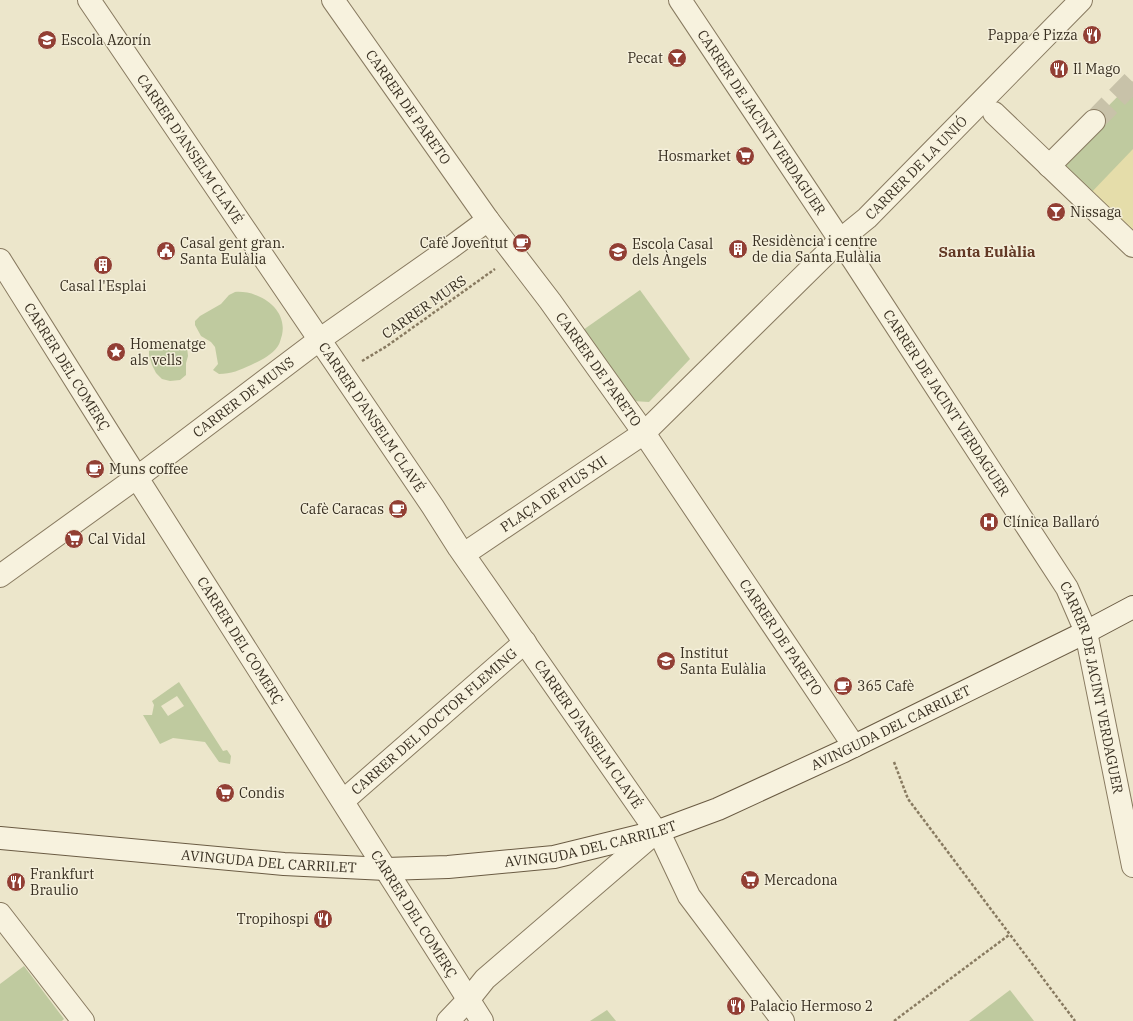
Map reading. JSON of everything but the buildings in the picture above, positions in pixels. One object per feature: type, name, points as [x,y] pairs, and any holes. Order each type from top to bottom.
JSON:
[{"type":"street","name":"CARRER D'ANSELM CLAVÉ","points":[[89,0],[464,554],[663,841],[688,896],[783,1021]]},
{"type":"street","name":"CARRER DE PARETO","points":[[333,0],[488,220],[550,301],[644,432],[854,746]]},
{"type":"street","name":"CARRER DE JACINT VERDAGUER","points":[[680,0],[840,240],[1067,588],[1086,632],[1133,866]]},
{"type":"street","name":"CARRER DE LA UNIÓ","points":[[644,432],[840,240],[867,218],[1081,0]]},
{"type":"street","points":[[994,113],[1133,246]]},
{"type":"street","points":[[1049,166],[1094,121]]},
{"type":"street","name":"CARRER DE MUNS","points":[[2,569],[137,477],[319,340],[488,220]]},
{"type":"street","name":"CARRER DEL COMERÇ","points":[[0,260],[482,1021]]},
{"type":"street","name":"PLAÇA DE PIUS XII","points":[[464,554],[644,432]]},
{"type":"street","name":"AVINGUDA DEL CARRILET","points":[[0,838],[284,864],[386,869],[448,867],[554,857],[656,832],[718,809],[854,746],[1086,632],[1133,607]]},
{"type":"street","name":"CARRER DEL DOCTOR FLEMING","points":[[343,801],[525,642]]},
{"type":"street","points":[[448,1021],[469,999],[485,979],[656,832]]},
{"type":"street","points":[[0,914],[84,1021]]},
{"type":"path","name":"CARRER MURS","points":[[342,374],[387,346],[515,255]]},
{"type":"path","points":[[894,762],[908,799],[1075,1021]]},
{"type":"path","points":[[894,1021],[1010,934]]},
{"type":"green space","points":[[1133,81],[1133,246],[1049,166]]},
{"type":"green space","points":[[640,290],[690,359],[649,402],[632,401],[583,330]]},
{"type":"green space","points":[[235,292],[253,294],[262,298],[276,309],[283,325],[282,335],[278,346],[266,357],[239,370],[219,374],[213,370],[218,364],[215,347],[211,342],[201,336],[195,325],[195,321],[200,316],[221,304],[229,295]]},
{"type":"green space","points":[[169,340],[179,342],[187,347],[188,356],[186,363],[186,375],[180,380],[170,381],[162,379],[156,373],[149,355],[149,351],[153,346]]},
{"type":"green space","points":[[179,682],[223,751],[227,750],[231,756],[230,764],[219,762],[205,742],[173,738],[160,744],[143,715],[152,715],[154,705],[152,701]],"holes":[[[177,696],[184,706],[168,716],[161,706]]]},
{"type":"green space","points":[[24,966],[64,1019],[62,1021],[0,1021],[0,984]]},
{"type":"green space","points":[[1010,990],[1034,1021],[969,1021]]},
{"type":"green space","points":[[607,1010],[616,1021],[590,1021]]},
{"type":"sand","points":[[1133,149],[1133,241],[1087,197]]},
{"type":"tunnel","points":[[1094,121],[1133,81]]},
{"type":"place","name":"Pappa e Pizza","points":[[1092,35]]},
{"type":"place","name":"Escola Azorín","points":[[47,40]]},
{"type":"place","name":"Pecat","points":[[677,58]]},
{"type":"place","name":"Il Mago","points":[[1059,69]]},
{"type":"place","name":"Hosmarket","points":[[745,156]]},
{"type":"place","name":"Nissaga","points":[[1056,212]]},
{"type":"place","name":"Cafè Joventut","points":[[522,243]]},
{"type":"place","name":"Residència i centre de dia Santa Eulàlia","points":[[738,249]]},
{"type":"place","name":"Casal gent gran. Santa Eulàlia","points":[[166,251]]},
{"type":"place","name":"Escola Casal dels Àngels","points":[[618,252]]},
{"type":"place","name":"Casal l'Esplai","points":[[103,265]]},
{"type":"place","name":"Homenatge als vells","points":[[116,352]]},
{"type":"place","name":"Muns coffee","points":[[95,469]]},
{"type":"place","name":"Cafè Caracas","points":[[398,509]]},
{"type":"place","name":"Clínica Ballaró","points":[[989,522]]},
{"type":"place","name":"Cal Vidal","points":[[74,539]]},
{"type":"place","name":"Institut Santa Eulàlia","points":[[666,661]]},
{"type":"place","name":"365 Cafè","points":[[843,686]]},
{"type":"place","name":"Condis","points":[[225,793]]},
{"type":"place","name":"Mercadona","points":[[750,880]]},
{"type":"place","name":"Frankfurt Braulio","points":[[16,882]]},
{"type":"place","name":"Tropihospi","points":[[323,919]]},
{"type":"place","name":"Palacio Hermoso 2","points":[[736,1006]]},
{"type":"district","name":"Santa Eulàlia","points":[[987,252]]}]
